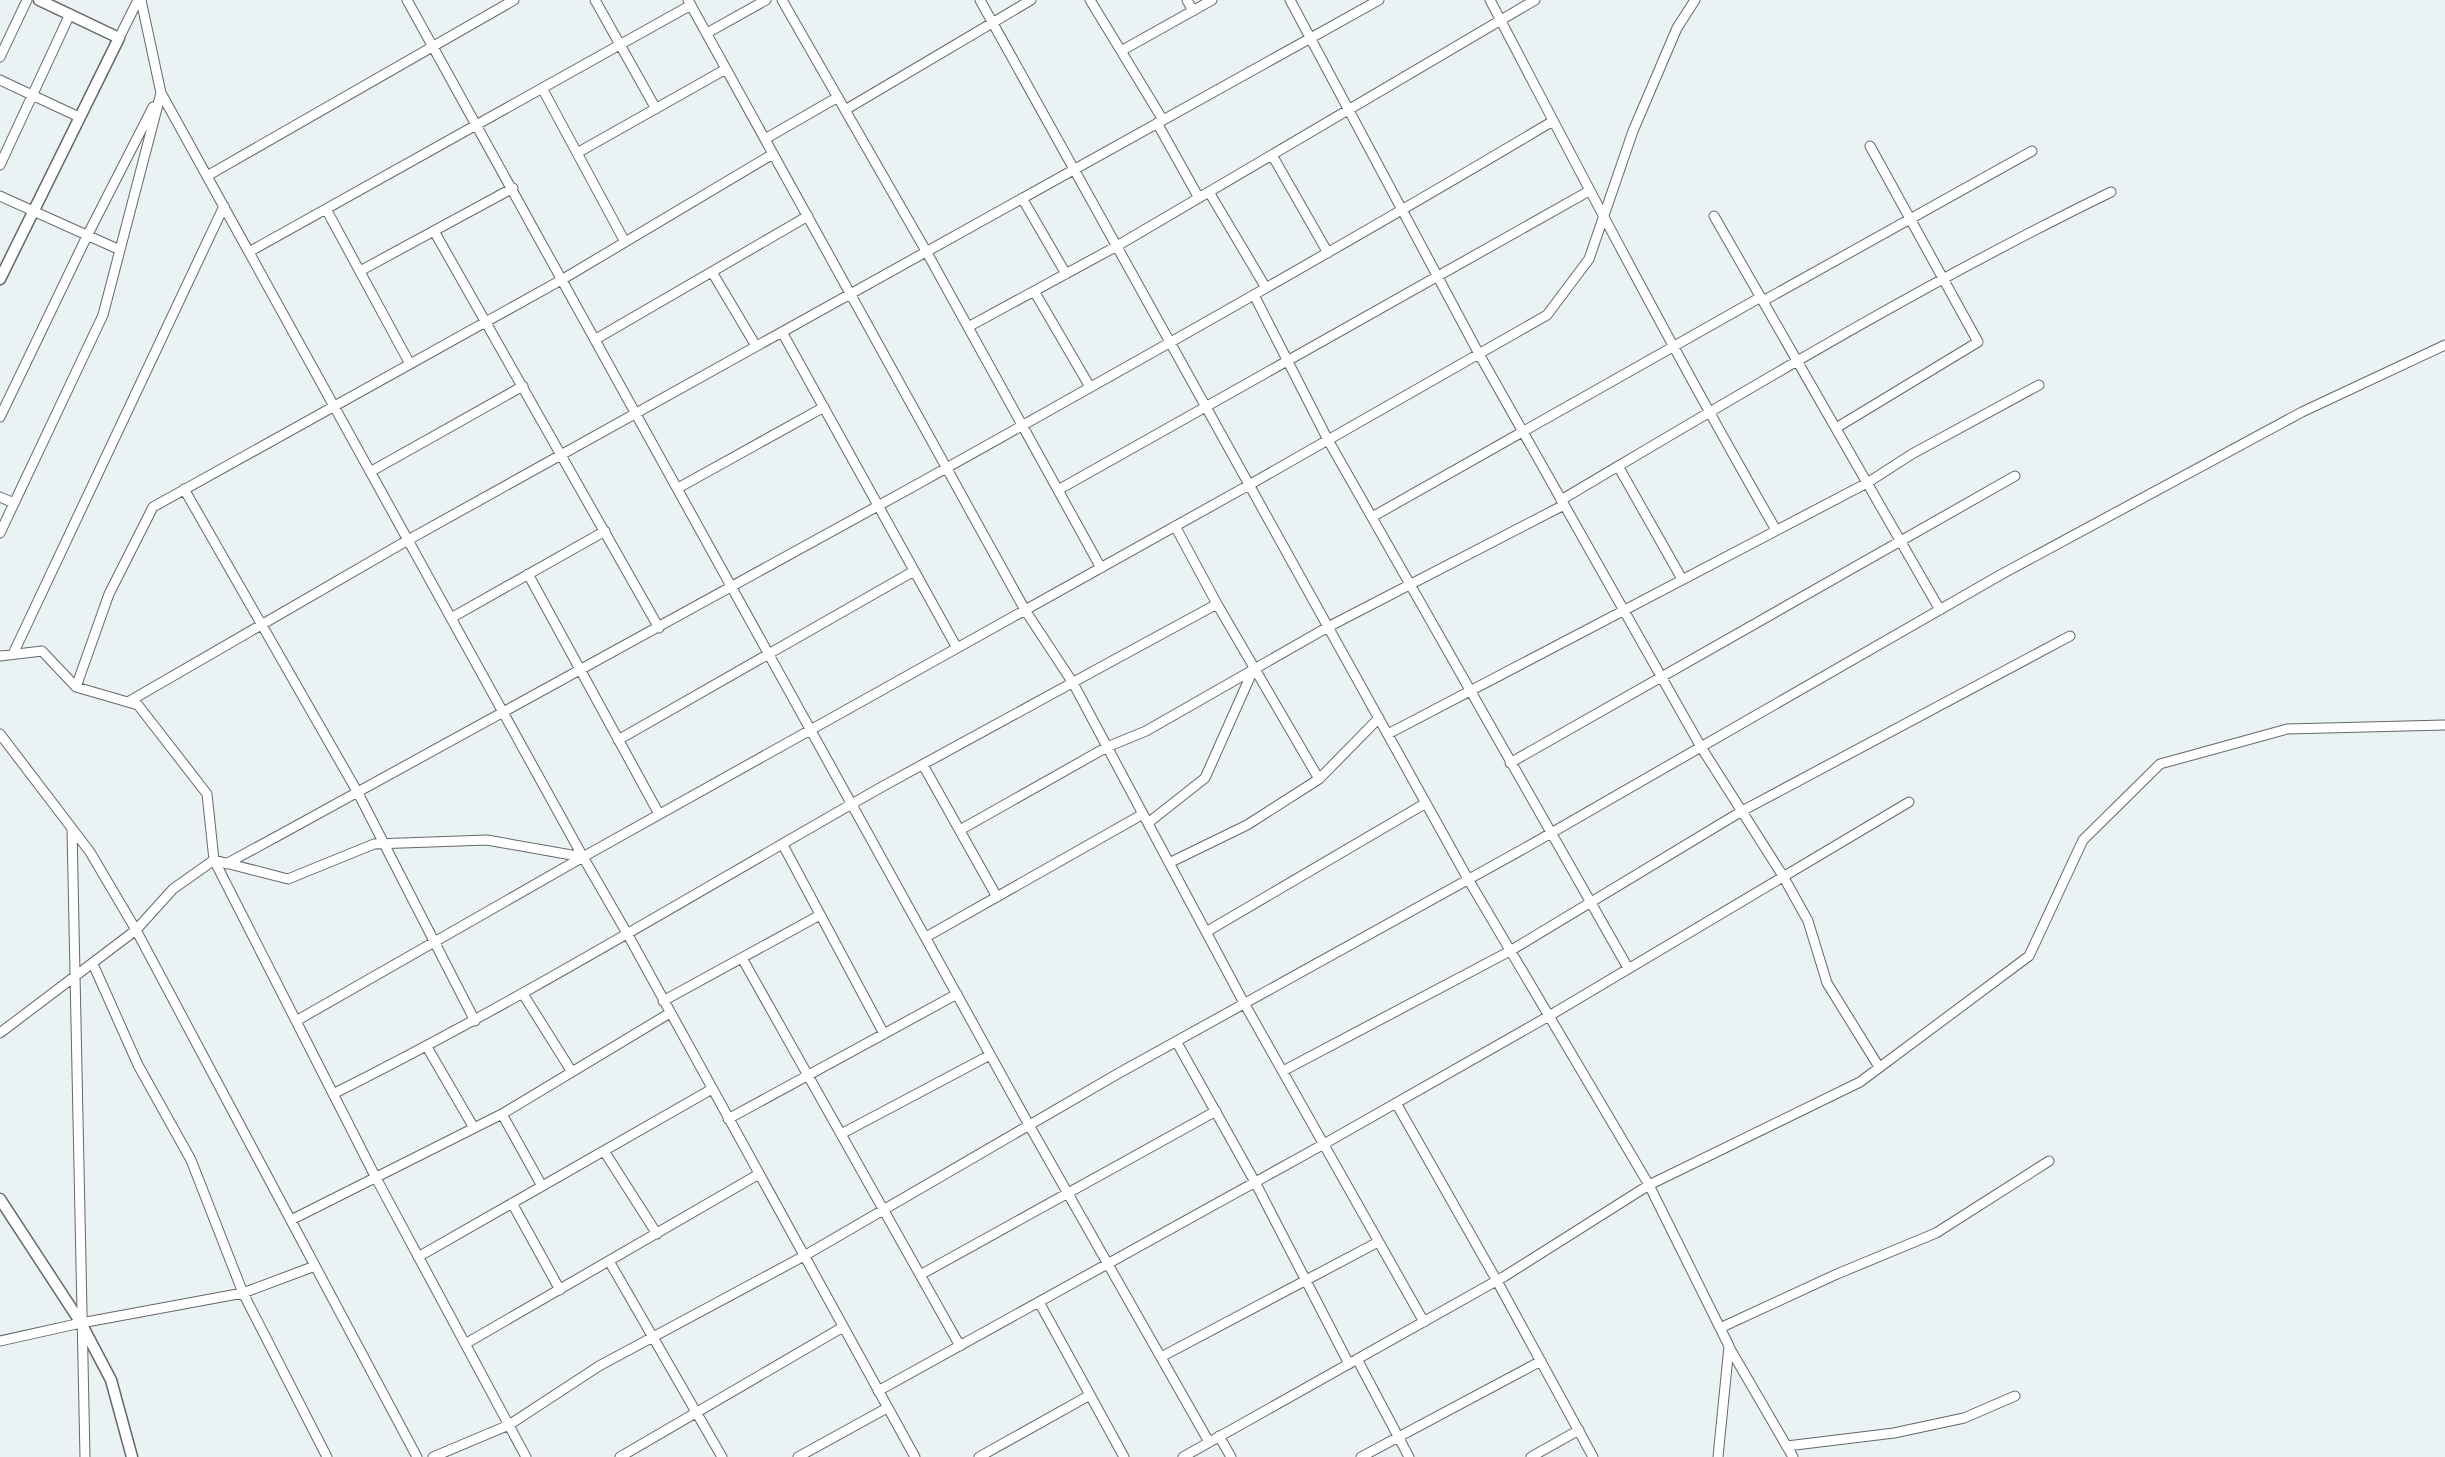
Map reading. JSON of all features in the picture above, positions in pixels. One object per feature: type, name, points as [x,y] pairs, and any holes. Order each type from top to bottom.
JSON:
[{"type":"street","points":[[0,57],[27,0]]},
{"type":"street","points":[[39,0],[119,38]]},
{"type":"street","points":[[0,279],[139,0]]},
{"type":"street","points":[[139,0],[161,93],[915,1457]]},
{"type":"street","points":[[407,0],[990,1055],[1209,1443]]},
{"type":"street","points":[[207,176],[434,46],[498,4],[514,0]]},
{"type":"street","points":[[594,0],[656,109]]},
{"type":"street","points":[[706,33],[766,0]]},
{"type":"street","points":[[782,0],[926,251],[1101,568]]},
{"type":"street","points":[[979,0],[1468,880],[1649,1185],[1729,1346],[1794,1457]]},
{"type":"street","points":[[845,110],[1031,0]]},
{"type":"street","points":[[1090,0],[1160,121],[1199,198]]},
{"type":"street","points":[[1187,0],[1193,11]]},
{"type":"street","points":[[1121,51],[1212,0]]},
{"type":"street","points":[[1290,0],[1479,354],[1701,747],[1783,876],[1808,921],[1826,983],[1879,1067]]},
{"type":"street","points":[[128,702],[408,540],[1379,0]]},
{"type":"street","points":[[1490,0],[1603,218],[1776,530]]},
{"type":"street","points":[[968,327],[1117,246],[1535,0]]},
{"type":"street","points":[[296,1021],[1547,315],[1589,259],[1633,131],[1677,28],[1695,0]]},
{"type":"street","points":[[249,252],[620,45],[690,2],[1025,610],[1073,683],[1244,1003],[1424,1322]]},
{"type":"street","points":[[0,165],[70,15]]},
{"type":"street","points":[[577,153],[726,69]]},
{"type":"street","points":[[0,80],[79,117]]},
{"type":"street","points":[[542,88],[625,242]]},
{"type":"street","points":[[0,418],[87,236],[161,93]]},
{"type":"street","points":[[0,533],[103,315],[161,93]]},
{"type":"street","points":[[765,139],[838,97]]},
{"type":"street","points":[[226,863],[504,714],[946,468],[1402,211],[1553,121]]},
{"type":"street","points":[[1836,428],[1978,342],[1870,146]]},
{"type":"street","points":[[1372,517],[1673,347],[2032,151]]},
{"type":"street","points":[[76,687],[108,594],[153,507],[563,279],[773,154]]},
{"type":"street","points":[[1272,155],[1328,253]]},
{"type":"street","points":[[360,271],[513,188]]},
{"type":"street","points":[[1058,489],[1589,191]]},
{"type":"street","points":[[1209,192],[1266,288]]},
{"type":"street","points":[[960,830],[1107,747],[1146,731],[1328,627],[1563,503],[1618,466],[1797,360],[2025,234],[2112,192]]},
{"type":"street","points":[[0,196],[120,250]]},
{"type":"street","points":[[1022,198],[1066,274]]},
{"type":"street","points":[[13,654],[223,206]]},
{"type":"street","points":[[326,209],[411,364]]},
{"type":"street","points":[[596,339],[808,216]]},
{"type":"street","points":[[1714,216],[1940,610]]},
{"type":"street","points":[[434,231],[659,628]]},
{"type":"street","points":[[712,272],[756,346]]},
{"type":"street","points":[[1034,291],[1090,387]]},
{"type":"street","points":[[1254,295],[1328,440],[1628,968]]},
{"type":"street","points":[[782,332],[957,648]]},
{"type":"street","points":[[433,1457],[509,1425],[599,1366],[804,1256],[1176,1041],[1550,834],[1940,610],[2302,411],[2445,345]]},
{"type":"street","points":[[1388,734],[1867,482],[1912,454],[2039,385]]},
{"type":"street","points":[[370,472],[523,386]]},
{"type":"street","points":[[678,488],[824,407]]},
{"type":"street","points":[[1618,466],[1682,579]]},
{"type":"street","points":[[1510,763],[2015,476]]},
{"type":"street","points":[[184,489],[358,793],[475,1021]]},
{"type":"street","points":[[0,497],[13,503]]},
{"type":"street","points":[[1175,526],[1319,779]]},
{"type":"street","points":[[451,618],[605,531]]},
{"type":"street","points":[[618,740],[915,571]]},
{"type":"street","points":[[528,574],[659,814]]},
{"type":"street","points":[[333,1094],[475,1021],[853,804],[1217,604]]},
{"type":"street","points":[[1283,1072],[1510,951],[1742,811],[2070,636]]},
{"type":"street","points":[[0,656],[42,651],[76,687],[138,705],[207,793],[214,860],[376,1178],[526,1457]]},
{"type":"street","points":[[926,937],[1145,818],[1205,778],[1254,668]]},
{"type":"street","points":[[1169,863],[1247,825],[1319,779],[1378,718]]},
{"type":"street","points":[[1183,1457],[1497,1281],[1649,1185],[1860,1082],[2029,956],[2083,840],[2160,764],[2287,729],[2445,725]]},
{"type":"street","points":[[0,734],[90,852],[136,930],[417,1457]]},
{"type":"street","points":[[923,765],[997,897]]},
{"type":"street","points":[[878,1391],[1549,1016],[1909,802]]},
{"type":"street","points":[[1206,932],[1426,803]]},
{"type":"street","points":[[72,829],[85,1457]]},
{"type":"street","points":[[0,1033],[136,930],[173,889],[214,860],[288,879],[374,844],[384,843],[487,840],[583,857]]},
{"type":"street","points":[[783,845],[884,1034]]},
{"type":"street","points":[[663,1000],[820,915]]},
{"type":"street","points":[[742,958],[960,1346]]},
{"type":"street","points":[[93,964],[138,1065],[191,1160],[243,1293],[327,1457]]},
{"type":"street","points":[[523,994],[572,1072]]},
{"type":"street","points":[[728,1119],[957,994]]},
{"type":"street","points":[[291,1220],[502,1114],[670,1013]]},
{"type":"street","points":[[1176,1041],[1306,1280],[1409,1457]]},
{"type":"street","points":[[427,1047],[474,1128]]},
{"type":"street","points":[[841,1134],[990,1055]]},
{"type":"street","points":[[418,1256],[712,1089]]},
{"type":"street","points":[[1396,1103],[1593,1457]]},
{"type":"street","points":[[920,1275],[1216,1111]]},
{"type":"street","points":[[502,1114],[542,1186]]},
{"type":"street","points":[[604,1151],[657,1234]]},
{"type":"street","points":[[1720,1328],[1837,1274],[1936,1233],[2049,1161]]},
{"type":"street","points":[[465,1344],[759,1174]]},
{"type":"street","points":[[0,1199],[81,1322],[111,1381],[132,1457]]},
{"type":"street","points":[[512,1203],[560,1290]]},
{"type":"street","points":[[1161,1357],[1378,1242]]},
{"type":"street","points":[[609,1261],[722,1457]]},
{"type":"street","points":[[0,1341],[81,1322],[243,1293],[314,1266]]},
{"type":"street","points":[[1039,1302],[1124,1457]]},
{"type":"street","points":[[620,1457],[843,1327]]},
{"type":"street","points":[[1718,1457],[1729,1346]]},
{"type":"street","points":[[1361,1457],[1541,1361]]},
{"type":"street","points":[[979,1457],[1090,1395]]},
{"type":"street","points":[[1787,1446],[1894,1433],[1964,1418],[2015,1396]]},
{"type":"street","points":[[798,1457],[887,1408]]},
{"type":"street","points":[[1531,1457],[1579,1430]]},
{"type":"street","points":[[1219,1436],[1231,1457]]}]
